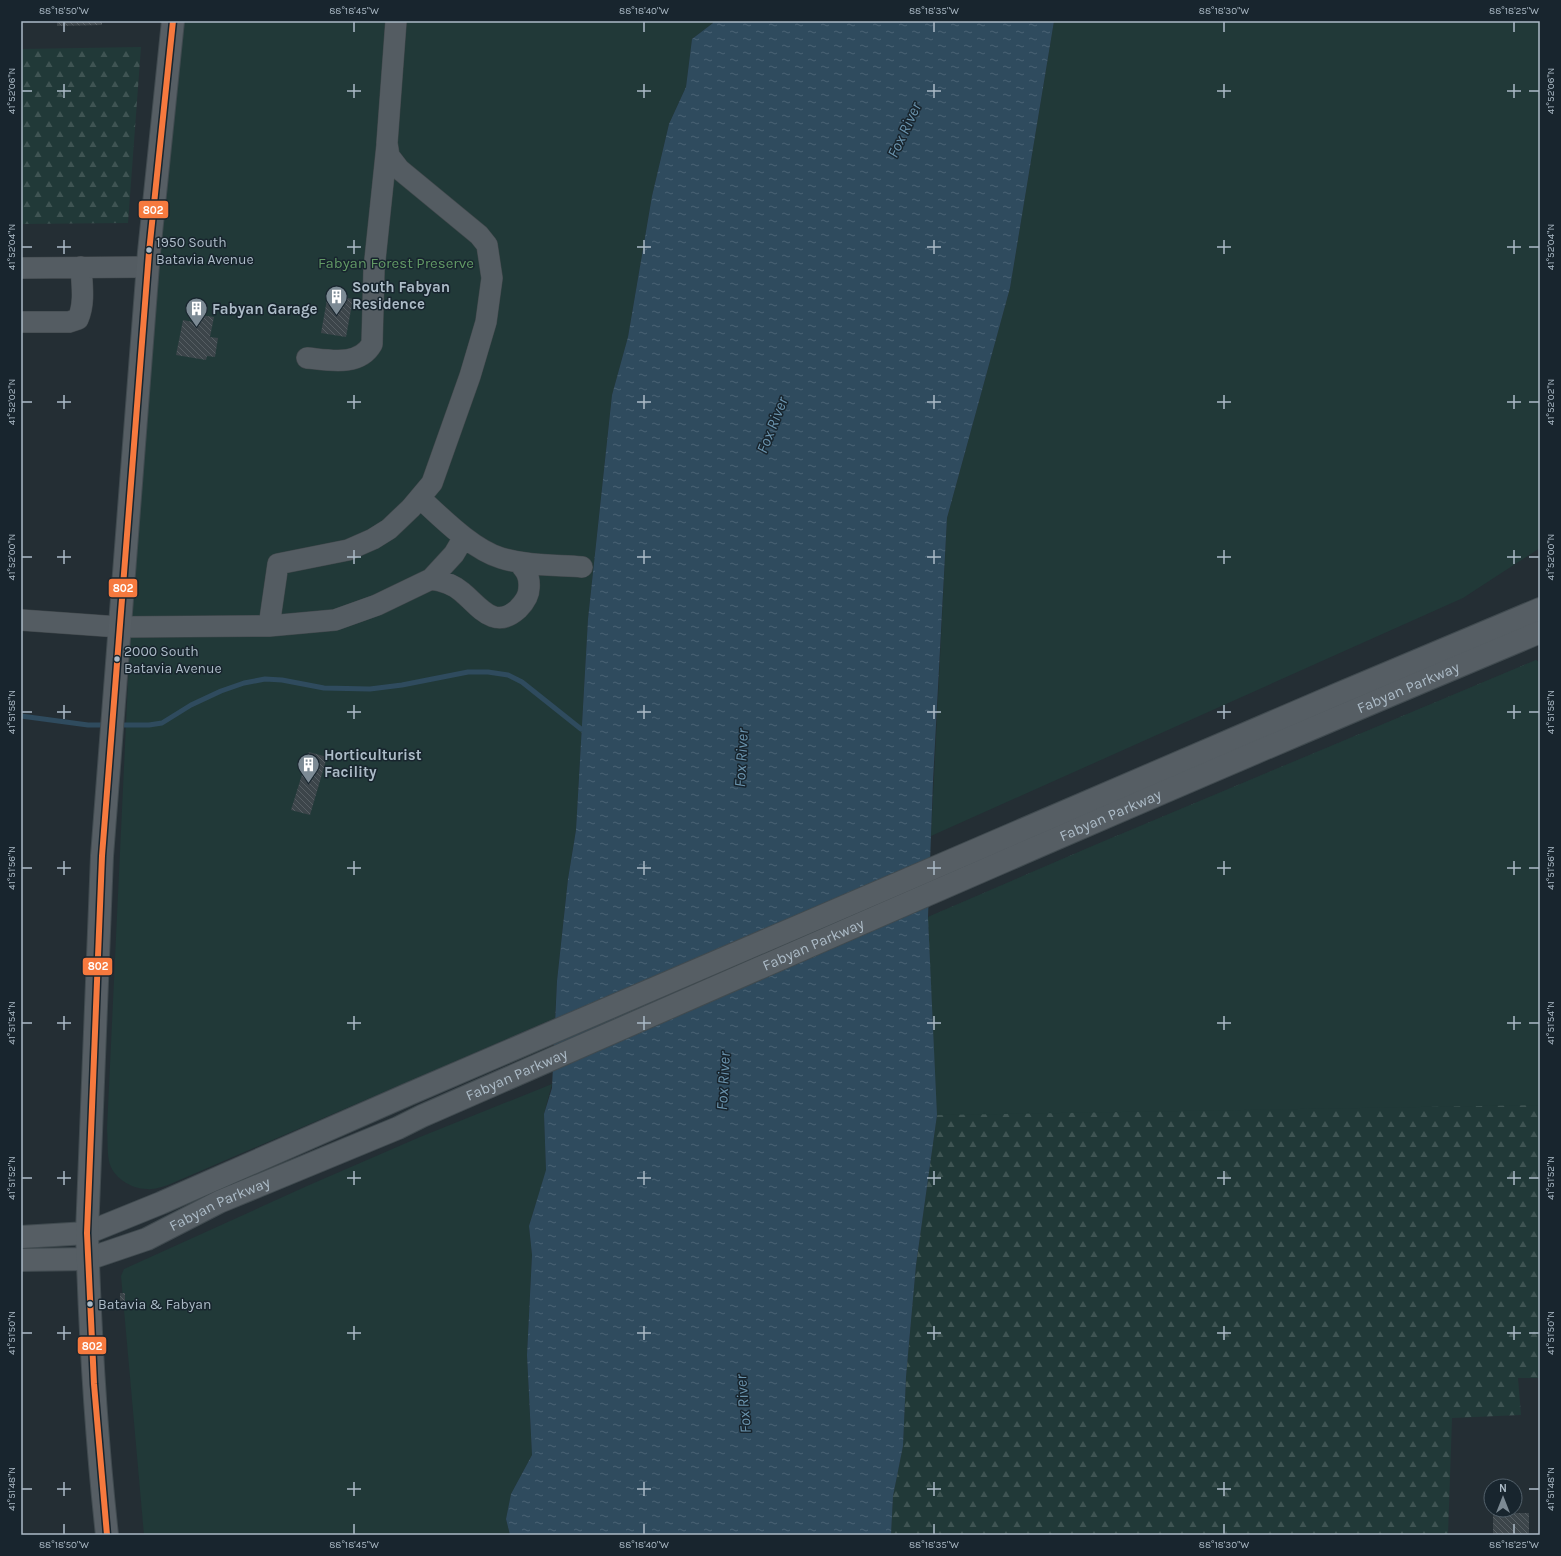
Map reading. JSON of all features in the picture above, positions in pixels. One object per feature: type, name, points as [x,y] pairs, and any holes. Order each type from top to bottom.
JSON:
[{"type":"main road","points":[[107,1535],[100,1469],[88,1282],[87,1233],[102,856],[148,267],[173,21]]},
{"type":"main road","name":"Fabyan Parkway","points":[[21,1260],[88,1259],[146,1239],[219,1202],[398,1128],[422,1116],[956,882],[1343,704],[1540,609]]},
{"type":"main road","name":"Fabyan Parkway","points":[[21,1237],[87,1233],[161,1203],[409,1094],[1343,704],[1540,632]]},
{"type":"lane","points":[[307,358],[336,361],[349,360],[361,356],[372,344],[374,269],[387,143],[396,21]]},
{"type":"lane","points":[[269,626],[278,564],[348,550],[372,539],[389,529],[420,498],[432,483],[470,376],[486,322],[492,278],[487,245],[479,235],[399,169],[389,156],[387,143]]},
{"type":"lane","points":[[21,322],[69,322],[78,319],[83,300],[81,267]]},
{"type":"lane","points":[[21,268],[148,267]]},
{"type":"lane","points":[[420,498],[464,538],[500,558],[518,562],[582,567]]},
{"type":"lane","points":[[21,620],[119,627],[269,626],[335,620],[377,605],[432,579],[454,554],[464,538]]},
{"type":"lane","points":[[432,579],[450,584],[462,592],[486,614],[494,617],[505,618],[515,612],[523,604],[529,592],[527,572],[518,562]]},
{"type":"green space","name":"Fabyan Forest Preserve","points":[[184,21],[713,21],[713,23],[692,39],[686,87],[669,124],[652,196],[628,337],[612,395],[588,619],[576,830],[568,879],[557,981],[555,1018],[168,1185],[150,1189],[135,1187],[123,1181],[114,1172],[108,1157],[107,1129],[131,617],[157,236]]},
{"type":"green space","points":[[1054,21],[1540,21],[1540,548],[1463,598],[931,836],[947,518],[1010,288]]},
{"type":"green space","points":[[141,47],[128,223],[21,224],[21,49]]},
{"type":"green space","points":[[1536,660],[1540,663],[1540,1378],[1518,1378],[1521,1415],[1452,1418],[1448,1535],[891,1535],[893,1496],[903,1446],[906,1377],[916,1265],[937,1115],[928,917],[1095,845]]},
{"type":"green space","points":[[1536,660],[1540,663],[1540,1105],[937,1115],[928,917],[1095,845]]},
{"type":"green space","points":[[552,1084],[544,1114],[546,1171],[529,1226],[532,1255],[527,1355],[532,1455],[511,1494],[506,1519],[510,1535],[144,1535],[121,1276],[124,1269],[307,1186],[420,1137]]},
{"type":"water","name":"Fox River","points":[[713,21],[1054,21],[1010,288],[947,518],[933,781],[928,917],[937,1115],[916,1265],[906,1377],[903,1446],[893,1496],[891,1535],[510,1535],[506,1519],[511,1494],[532,1455],[527,1355],[532,1255],[529,1226],[546,1170],[544,1114],[552,1088],[557,981],[568,879],[576,830],[588,619],[612,395],[628,337],[652,196],[669,124],[686,87],[692,39],[713,23]]},
{"type":"building","points":[[57,21],[102,21],[102,25],[57,26]]},
{"type":"building","name":"South Fabyan Residence","points":[[328,294],[353,299],[346,337],[321,333]]},
{"type":"building","name":"Fabyan Garage","points":[[194,314],[214,317],[210,337],[218,338],[215,357],[207,356],[206,360],[176,355],[183,320],[193,322]]},
{"type":"building","name":"Horticulturist Facility","points":[[309,752],[327,757],[310,815],[291,810]]},
{"type":"building","points":[[120,1293],[125,1293],[125,1301],[120,1301]]},
{"type":"building","points":[[1523,1513],[1529,1513],[1529,1535],[1493,1535],[1493,1518],[1523,1518]]},
{"type":"waterway","points":[[117,725],[149,725],[162,723],[191,705],[221,691],[244,683],[265,679],[282,680],[324,688],[370,689],[402,685],[468,672],[488,672],[508,675],[522,682],[581,729]]},
{"type":"waterway","points":[[21,716],[88,725],[107,725]]},
{"type":"transit line","name":"802","points":[[107,1535],[94,1384],[87,1233],[102,856],[149,252],[173,21]]},
{"type":"place","name":"1950 South Batavia Avenue","points":[[149,250]]},
{"type":"place","name":"South Fabyan Residence","points":[[337,316]]},
{"type":"place","name":"Fabyan Garage","points":[[196,328]]},
{"type":"place","name":"2000 South Batavia Avenue","points":[[117,659]]},
{"type":"place","name":"Horticulturist Facility","points":[[309,784]]},
{"type":"place","name":"Batavia & Fabyan","points":[[90,1304]]}]
